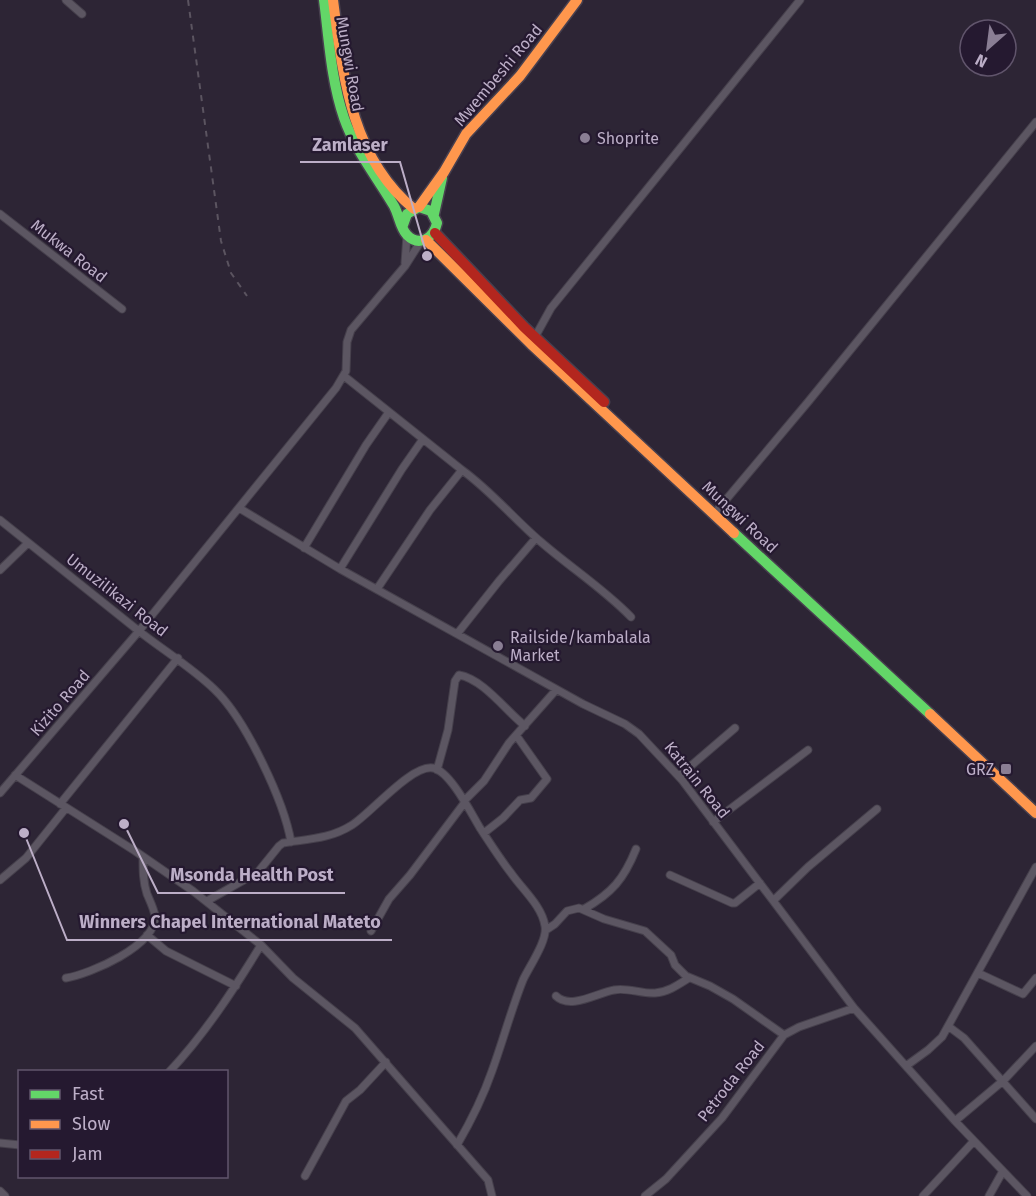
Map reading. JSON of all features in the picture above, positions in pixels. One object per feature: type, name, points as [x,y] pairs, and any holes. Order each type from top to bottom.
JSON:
[{"type":"main road","name":"Mungwi Road","points":[[324,0],[330,57],[344,118],[359,152],[392,203],[405,230]]},
{"type":"main road","name":"Mungwi Road","points":[[333,0],[341,69],[355,125],[362,141],[387,180],[400,197],[416,208]]},
{"type":"main road","name":"Mwembeshi Road","points":[[444,172],[466,135],[520,76],[577,0]]},
{"type":"main road","points":[[444,172],[434,214],[437,223],[427,238],[416,241],[405,230],[405,217],[416,208],[444,172]]},
{"type":"main road","points":[[416,208],[427,209],[434,214]]},
{"type":"main road","name":"Mungwi Road","points":[[427,238],[535,337],[716,512],[1036,813]]},
{"type":"main road","name":"Mungwi Road","points":[[427,238],[531,344],[1036,808]]},
{"type":"street","points":[[66,0],[82,14]]},
{"type":"street","points":[[535,337],[550,308],[800,0]]},
{"type":"street","points":[[716,512],[1036,122]]},
{"type":"street","name":"Mukwa Road","points":[[0,214],[122,309]]},
{"type":"street","points":[[405,230],[405,266]]},
{"type":"street","points":[[427,238],[351,330],[347,342],[347,364],[344,376],[490,492],[536,538],[631,617]]},
{"type":"street","name":"Kizito Road","points":[[0,793],[139,631],[344,376]]},
{"type":"street","points":[[304,548],[366,445],[389,412]]},
{"type":"street","points":[[340,569],[402,469],[423,440]]},
{"type":"street","points":[[376,589],[430,510],[462,470]]},
{"type":"street","name":"Katrain Road","points":[[239,508],[340,569],[556,690],[633,729],[648,742],[679,776],[854,1008],[1027,1196]]},
{"type":"street","name":"Umuzilikazi Road","points":[[0,520],[217,691],[230,708],[262,764],[282,808],[291,842]]},
{"type":"street","points":[[457,634],[536,538]]},
{"type":"street","points":[[0,570],[28,543]]},
{"type":"street","points":[[0,880],[26,858],[63,806],[178,658]]},
{"type":"street","points":[[437,770],[448,730],[455,681],[459,675],[470,679],[491,694],[525,726]]},
{"type":"street","points":[[371,931],[389,899],[410,875],[464,801],[484,781],[504,749],[556,690]]},
{"type":"street","points":[[679,776],[735,728]]},
{"type":"street","points":[[484,833],[520,800],[531,798],[548,779],[516,735]]},
{"type":"street","points":[[713,822],[808,750]]},
{"type":"street","points":[[207,901],[258,872],[279,846],[291,842],[318,840],[355,824],[396,786],[427,768],[442,772],[464,801],[542,914],[546,930]]},
{"type":"street","points":[[15,775],[207,901],[261,945],[293,978],[356,1028],[488,1180],[492,1196]]},
{"type":"street","points":[[774,900],[808,867],[877,809]]},
{"type":"street","points":[[457,1145],[482,1096],[511,1012],[546,930],[569,910],[584,909],[606,896],[626,872],[636,849]]},
{"type":"street","points":[[66,978],[87,973],[109,962],[141,942],[147,935],[155,916],[145,886],[143,857]]},
{"type":"street","points":[[906,1066],[937,1043],[1036,867]]},
{"type":"street","points":[[670,875],[732,903],[760,883]]},
{"type":"street","points":[[584,909],[604,919],[645,931],[671,955],[678,969],[689,978],[734,999],[784,1035]]},
{"type":"street","points":[[147,935],[166,951],[236,986]]},
{"type":"street","points":[[170,1070],[181,1059],[236,986],[261,945]]},
{"type":"street","points":[[978,973],[1023,994],[1036,978]]},
{"type":"street","points":[[556,996],[561,1000],[570,1001],[618,989],[654,993],[672,988],[689,978]]},
{"type":"street","name":"Petroda Road","points":[[645,1196],[666,1179],[722,1118],[784,1035],[799,1027],[854,1008]]},
{"type":"street","points":[[948,1026],[964,1038],[1004,1080],[1036,1119]]},
{"type":"street","points":[[955,1120],[1004,1080],[1036,1046]]},
{"type":"street","points":[[305,1176],[346,1101],[360,1090],[386,1062]]},
{"type":"street","points":[[923,1196],[974,1141]]},
{"type":"street","points":[[0,1143],[18,1145]]},
{"type":"street","points":[[989,1196],[1003,1171]]},
{"type":"street","points":[[0,1191],[5,1196]]},
{"type":"railway","points":[[188,0],[221,241],[231,273],[247,296]]},
{"type":"traffic: fast","points":[[324,0],[336,89],[344,118],[354,141],[394,206],[407,235],[421,241],[433,233],[437,223],[431,211],[419,207],[407,214],[403,225]]},
{"type":"traffic: fast","points":[[434,214],[442,178]]},
{"type":"traffic: fast","points":[[734,533],[930,714]]},
{"type":"traffic: slow","points":[[333,0],[346,86],[363,140],[376,165],[393,188],[414,209]]},
{"type":"traffic: slow","points":[[419,207],[444,172],[466,134],[520,76],[577,0]]},
{"type":"traffic: slow","points":[[426,240],[531,344],[734,533]]},
{"type":"traffic: slow","points":[[930,714],[1036,813]]},
{"type":"traffic: jam","points":[[435,233],[524,327],[604,402]]},
{"type":"place","name":"Shoprite","points":[[585,138]]},
{"type":"place","name":"Zamlaser","points":[[427,256]]},
{"type":"place","name":"Railside/kambalala Market","points":[[498,646]]},
{"type":"place","name":"GRZ","points":[[1006,769]]},
{"type":"place","name":"Msonda Health Post","points":[[124,824]]},
{"type":"place","name":"Winners Chapel International Mateto","points":[[24,833]]}]
